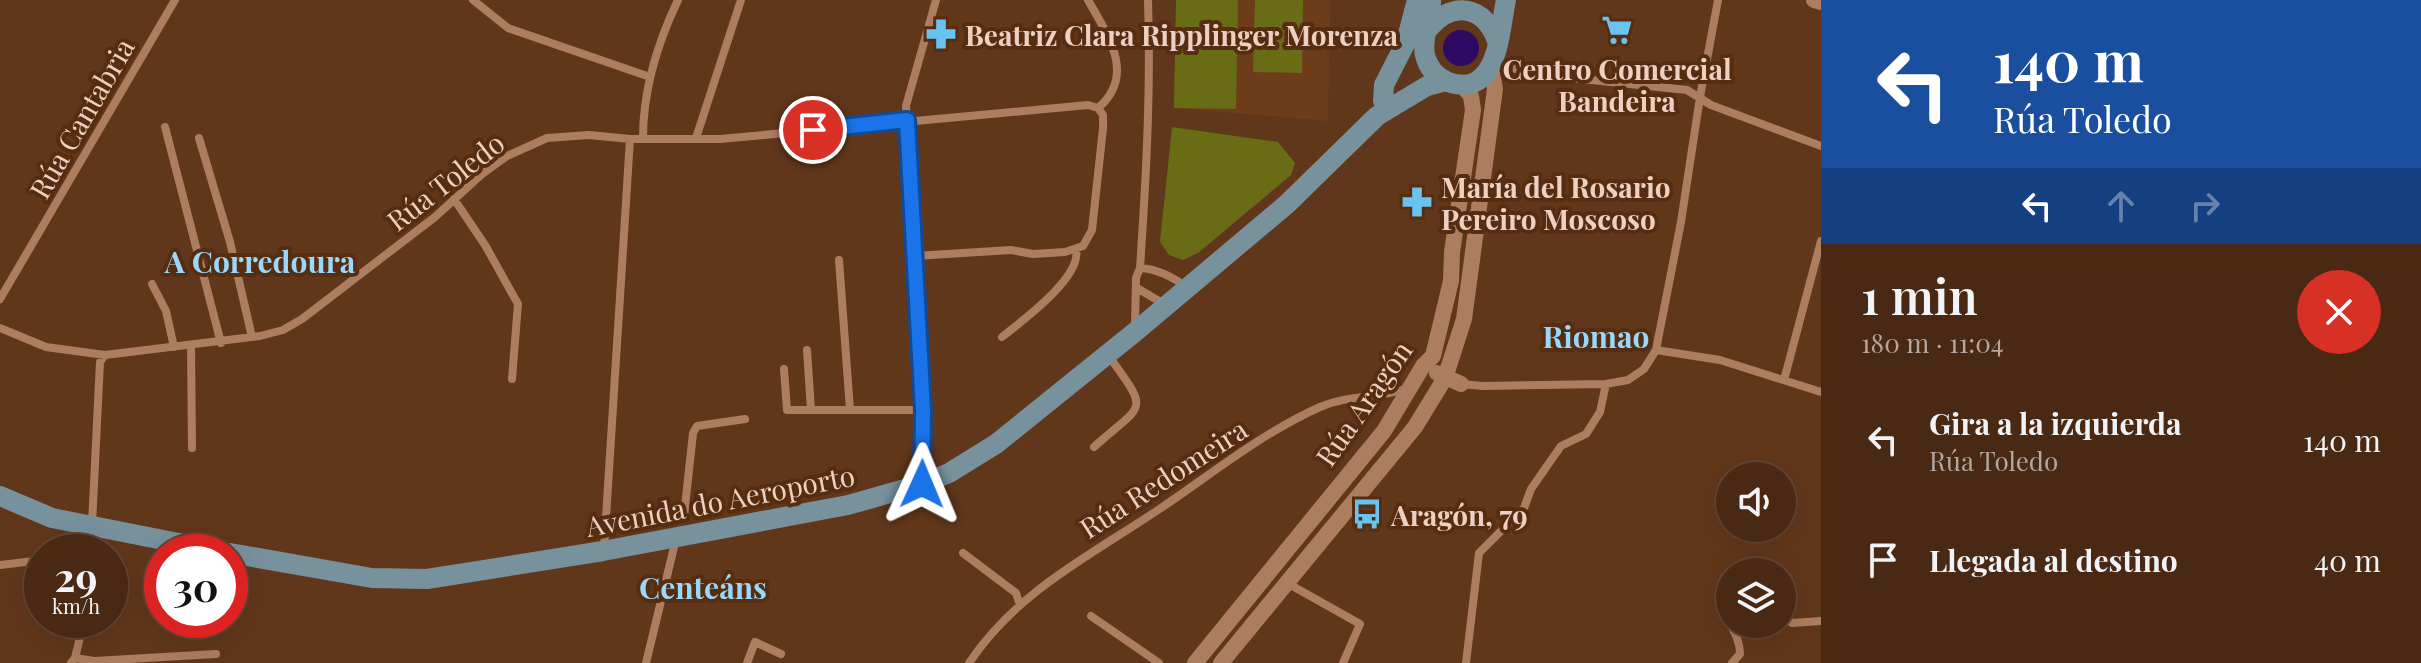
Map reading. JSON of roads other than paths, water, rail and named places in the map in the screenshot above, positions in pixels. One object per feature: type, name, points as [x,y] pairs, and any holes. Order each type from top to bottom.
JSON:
[{"type":"main road","points":[[1380,108],[1384,85],[1406,42],[1417,0]]},
{"type":"main road","points":[[1426,37],[1431,0]]},
{"type":"main road","name":"Rúa Aragón","points":[[1221,663],[1415,427],[1445,378],[1464,319],[1495,89],[1493,65],[1506,0]]},
{"type":"main road","points":[[1814,0],[1821,2]]},
{"type":"main road","points":[[1426,37],[1437,18],[1461,10],[1485,19],[1497,41]]},
{"type":"main road","name":"Avenida do Aeroporto","points":[[248,556],[398,581],[459,575],[603,551],[681,526],[848,505],[949,473],[996,444],[1287,204],[1380,108],[1404,77],[1426,37]]},
{"type":"main road","name":"Rúa Aragón","points":[[1195,663],[1384,431],[1423,366],[1433,356],[1451,281],[1452,252],[1473,110],[1471,96],[1429,67],[1426,37]]},
{"type":"main road","points":[[1454,83],[1478,80],[1493,65]]},
{"type":"main road","name":"Avenida do Aeroporto","points":[[1380,108],[1427,86],[1454,83]]},
{"type":"main road","points":[[1433,356],[1436,372],[1461,384]]},
{"type":"main road","points":[[0,496],[52,518],[144,537]]},
{"type":"street","name":"Rúa Cantabria","points":[[0,299],[175,0]]},
{"type":"street","points":[[473,0],[508,28],[650,77]]},
{"type":"street","points":[[643,138],[650,77],[659,39],[678,0]]},
{"type":"street","points":[[696,138],[741,0]]},
{"type":"street","points":[[922,484],[923,410],[907,120],[910,86],[936,0]]},
{"type":"street","points":[[915,256],[1011,250],[1033,254],[1076,250],[1083,246],[1092,230],[1096,207],[1103,128],[1103,115],[1098,108],[1108,100],[1114,88],[1115,50],[1088,0]]},
{"type":"street","points":[[1135,332],[1151,70],[1148,0]]},
{"type":"street","points":[[1461,384],[1606,384],[1637,376],[1656,350],[1718,0]]},
{"type":"street","points":[[1493,65],[1519,72],[1687,90],[1711,105],[1821,146]]},
{"type":"street","name":"Rúa Toledo","points":[[0,328],[54,349],[105,355],[221,343],[283,330],[302,319],[435,217],[482,174],[507,156],[547,138],[589,135],[630,139],[720,139],[1088,105],[1098,108]]},
{"type":"street","points":[[165,127],[221,343]]},
{"type":"street","points":[[199,138],[230,242],[252,337]]},
{"type":"street","points":[[603,551],[630,139]]},
{"type":"street","points":[[454,199],[485,245],[518,304],[512,379]]},
{"type":"street","points":[[1784,380],[1821,241]]},
{"type":"street","points":[[1002,337],[1067,278],[1078,257],[1076,250]]},
{"type":"street","points":[[839,260],[850,410]]},
{"type":"street","points":[[1140,268],[1153,269],[1188,288]]},
{"type":"street","points":[[152,284],[166,311],[174,347]]},
{"type":"street","points":[[1137,288],[1167,305]]},
{"type":"street","points":[[191,345],[192,448]]},
{"type":"street","points":[[807,350],[811,410]]},
{"type":"street","points":[[1656,350],[1720,360],[1821,392]]},
{"type":"street","points":[[91,527],[100,362],[105,355]]},
{"type":"street","points":[[1094,447],[1137,409],[1137,397],[1107,355]]},
{"type":"street","points":[[784,369],[787,410],[923,410]]},
{"type":"street","points":[[1466,663],[1479,553],[1524,508],[1531,489],[1561,446],[1586,434],[1600,412],[1606,384]]},
{"type":"street","name":"Rúa Redomeira","points":[[969,663],[993,630],[1073,563],[1158,510],[1240,451],[1319,407],[1348,397],[1390,394],[1413,386]]},
{"type":"street","points":[[646,663],[681,526],[693,433],[697,426],[745,419]]},
{"type":"street","points":[[963,553],[1016,593],[1020,605]]},
{"type":"street","points":[[0,565],[24,562]]},
{"type":"street","points":[[1287,583],[1360,624],[1343,663]]},
{"type":"street","points":[[1091,616],[1159,663]]},
{"type":"street","points":[[1796,623],[1821,621]]},
{"type":"street","points":[[79,638],[73,661],[216,654]]},
{"type":"street","points":[[1732,663],[1740,654],[1738,638]]},
{"type":"street","points":[[747,663],[755,642],[781,654]]},
{"type":"place","name":"Centro Comercial Bandeira","points":[[1617,30]]},
{"type":"place","name":"Beatriz Clara Ripplinger Morenza","points":[[941,34]]},
{"type":"place","name":"María del Rosario Pereiro Moscoso","points":[[1417,202]]},
{"type":"place","name":"Aragón, 79","points":[[1367,514]]},
{"type":"district","name":"A Corredoura","points":[[260,261]]},
{"type":"district","name":"Riomao","points":[[1596,336]]},
{"type":"district","name":"Centeáns","points":[[703,587]]}]
